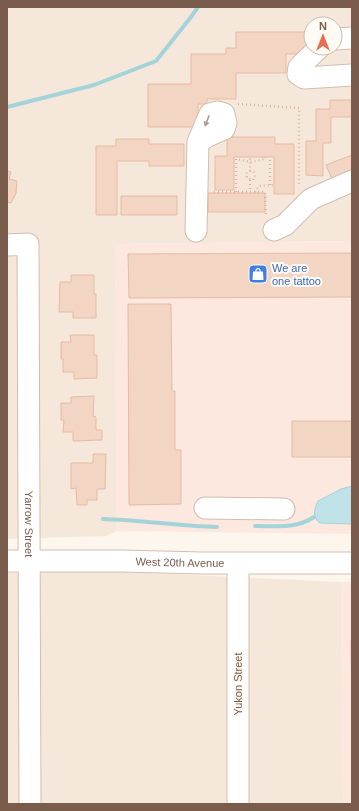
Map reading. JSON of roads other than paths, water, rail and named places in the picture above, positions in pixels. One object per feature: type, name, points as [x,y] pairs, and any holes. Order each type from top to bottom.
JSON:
[{"type":"street","points":[[311,56],[299,67],[298,74],[304,78],[352,75]]},
{"type":"street","points":[[196,231],[198,142]]},
{"type":"street","points":[[270,226],[285,225],[311,199],[352,181]]},
{"type":"street","name":"Yarrow Street","points":[[7,245],[28,244],[30,804]]},
{"type":"street","points":[[205,508],[284,509]]},
{"type":"street","name":"West 20th Avenue","points":[[7,561],[121,561],[238,564],[352,563]]},
{"type":"street","name":"Yukon Street","points":[[238,564],[238,804]]},
{"type":"water","points":[[352,486],[352,524],[320,523],[317,521],[314,513],[318,501],[341,489]]},
{"type":"waterway","points":[[7,107],[94,85],[156,61],[198,7]]},
{"type":"waterway","points":[[255,526],[293,525],[307,521],[314,517]]},
{"type":"waterway","points":[[103,519],[217,527]]},
{"type":"place","name":"We are one tattoo","points":[[258,274]]}]
